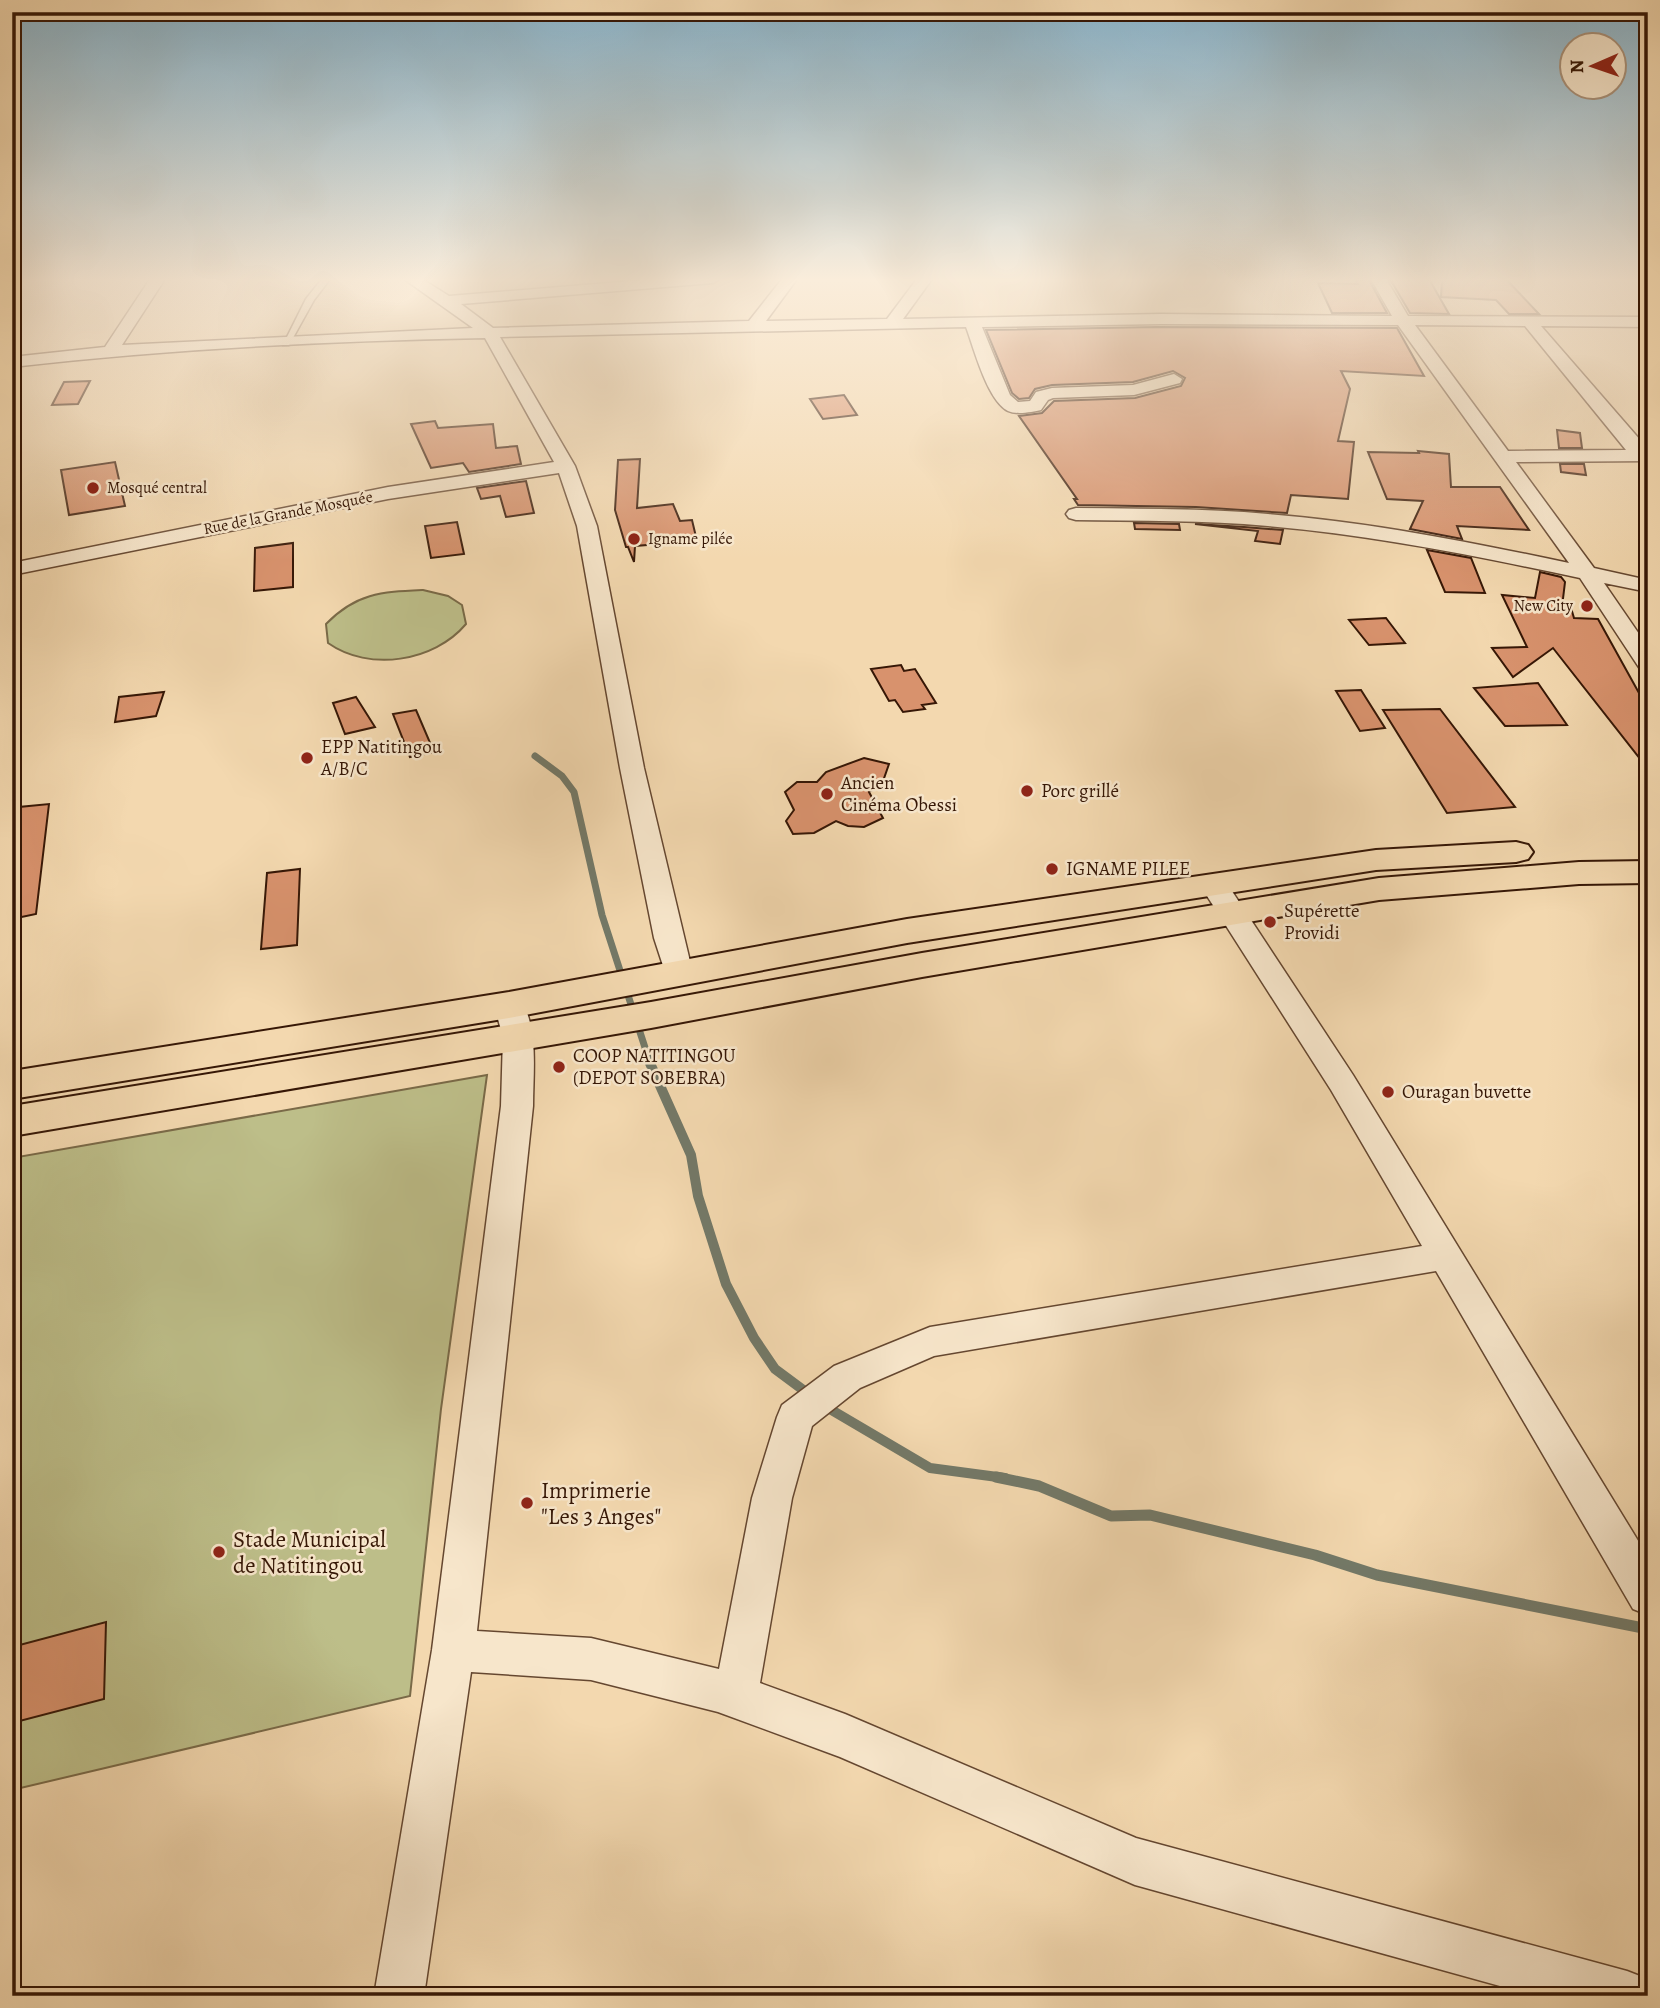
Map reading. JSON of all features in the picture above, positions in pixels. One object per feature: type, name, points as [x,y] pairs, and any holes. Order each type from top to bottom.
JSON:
[{"type":"highway","points":[[638,995],[922,965],[1222,900],[1376,860],[1502,852],[1648,848]]},
{"type":"highway","points":[[12,1121],[638,995],[907,932],[1222,900],[1579,873],[1648,872]]},
{"type":"highway","points":[[907,932],[922,965]]},
{"type":"highway","points":[[12,1085],[513,1021]]},
{"type":"street","points":[[513,373],[566,467],[587,526],[632,768],[668,938],[638,995]]},
{"type":"street","points":[[992,373],[1002,397],[1014,407],[1035,406],[1042,396],[1052,393],[1134,390],[1174,379]]},
{"type":"street","points":[[1441,373],[1587,573],[1648,664]]},
{"type":"street","points":[[1571,373],[1644,455]]},
{"type":"street","points":[[1503,457],[1644,455]]},
{"type":"street","name":"Rue de la Grande Mosquée","points":[[12,569],[388,493],[566,467]]},
{"type":"street","points":[[1076,514],[1253,519],[1409,538],[1648,586]]},
{"type":"street","points":[[1222,900],[1342,1083],[1648,1595]]},
{"type":"street","points":[[399,1996],[453,1650],[515,1120],[513,1021]]},
{"type":"street","points":[[736,1697],[772,1498],[796,1417],[847,1377],[930,1342],[1447,1256]]},
{"type":"street","points":[[453,1650],[591,1659],[736,1697],[845,1736],[1135,1861],[1627,1996]]},
{"type":"green space","points":[[423,590],[448,596],[462,605],[466,624],[453,637],[437,647],[400,659],[381,660],[362,658],[328,643],[326,624],[348,606],[382,593]]},
{"type":"green space","name":"Stade Municipal de Natitingou","points":[[487,1075],[441,1409],[410,1696],[12,1790],[12,1158]]},
{"type":"building","points":[[1004,373],[1167,373],[1133,382],[1052,385],[1035,389],[1029,398],[1019,399],[1012,393]]},
{"type":"building","points":[[1176,373],[1342,373],[1350,389],[1338,441],[1354,442],[1348,499],[1291,495],[1287,513],[1196,507],[1078,505],[1074,499],[1077,499],[1019,416],[1042,413],[1054,401],[1135,398],[1181,386],[1185,378]]},
{"type":"building","points":[[1369,373],[1422,373],[1424,376]]},
{"type":"building","points":[[90,381],[78,404],[52,405],[64,382]]},
{"type":"building","points":[[844,395],[857,415],[823,419],[810,399]]},
{"type":"building","points":[[435,421],[438,428],[493,424],[496,448],[517,446],[521,464],[469,472],[463,463],[431,468],[411,424]]},
{"type":"building","points":[[1557,430],[1580,433],[1582,448],[1559,448]]},
{"type":"building","points":[[1418,451],[1449,454],[1451,487],[1500,487],[1529,530],[1457,526],[1462,539],[1410,529],[1423,501],[1387,499],[1368,452],[1419,453]]},
{"type":"building","points":[[640,459],[637,508],[673,504],[680,521],[692,520],[697,541],[635,546],[634,562],[626,547],[615,510],[618,460]]},
{"type":"building","name":"Mosqué central","points":[[115,462],[125,506],[69,515],[61,470]]},
{"type":"building","points":[[1560,464],[1584,464],[1586,475],[1561,472]]},
{"type":"building","points":[[526,481],[534,513],[506,517],[500,496],[481,499],[477,488]]},
{"type":"building","points":[[457,522],[464,554],[431,558],[425,526]]},
{"type":"building","points":[[1134,523],[1179,524],[1180,530],[1135,529]]},
{"type":"building","points":[[1195,524],[1283,530],[1280,544],[1255,541],[1258,531]]},
{"type":"building","points":[[293,543],[293,587],[254,591],[255,548]]},
{"type":"building","points":[[1427,550],[1471,558],[1485,593],[1445,592]]},
{"type":"building","points":[[1540,572],[1561,577],[1565,582],[1562,607],[1571,608],[1574,618],[1598,619],[1639,693],[1648,693],[1648,769],[1553,648],[1513,677],[1492,648],[1527,647],[1502,595],[1535,598]]},
{"type":"building","points":[[1386,618],[1405,643],[1369,645],[1349,620]]},
{"type":"building","points":[[901,665],[904,671],[915,669],[936,703],[922,705],[925,709],[903,712],[895,700],[889,701],[871,669]]},
{"type":"building","points":[[1538,683],[1567,725],[1505,726],[1474,688]]},
{"type":"building","points":[[1361,690],[1385,728],[1360,731],[1336,691]]},
{"type":"building","points":[[164,692],[156,716],[115,722],[119,697]]},
{"type":"building","points":[[356,697],[375,727],[345,734],[333,703]]},
{"type":"building","points":[[1440,709],[1515,807],[1447,813],[1383,710]]},
{"type":"building","points":[[416,710],[434,752],[410,757],[393,714]]},
{"type":"building","name":"Ancien Cinéma Obessi","points":[[864,758],[889,764],[882,784],[869,792],[883,818],[864,827],[848,826],[836,821],[814,833],[793,834],[786,821],[794,810],[785,792],[797,782],[817,782],[826,772]]},
{"type":"building","points":[[49,804],[36,914],[12,919],[12,838],[19,807]]},
{"type":"building","points":[[300,869],[297,945],[261,949],[267,873]]},
{"type":"building","points":[[106,1622],[104,1699],[12,1723],[12,1647]]},
{"type":"waterway","points":[[535,756],[562,776],[574,792],[602,915],[650,1063]]},
{"type":"waterway","points":[[649,1061],[691,1155],[698,1196],[726,1284],[754,1338],[775,1369],[810,1395]]},
{"type":"waterway","points":[[823,1405],[930,1468],[1005,1478]]},
{"type":"waterway","points":[[996,1477],[1039,1486],[1111,1516],[1150,1515],[1315,1555],[1377,1575],[1648,1629]]},
{"type":"place","name":"Mosqué central","points":[[93,488]]},
{"type":"place","name":"Igname pilée","points":[[634,539]]},
{"type":"place","name":"New City","points":[[1587,606]]},
{"type":"place","name":"EPP Natitingou A/B/C","points":[[307,758]]},
{"type":"place","name":"Porc grillé","points":[[1027,791]]},
{"type":"place","name":"Ancien Cinéma Obessi","points":[[827,794]]},
{"type":"place","name":"IGNAME PILEE","points":[[1052,869]]},
{"type":"place","name":"Supérette Providi","points":[[1270,922]]},
{"type":"place","name":"COOP NATITINGOU (DEPOT SOBEBRA)","points":[[559,1067]]},
{"type":"place","name":"Ouragan buvette","points":[[1388,1092]]},
{"type":"place","name":"Imprimerie \"Les 3 Anges\"","points":[[527,1503]]},
{"type":"place","name":"Stade Municipal de Natitingou","points":[[219,1552]]}]
